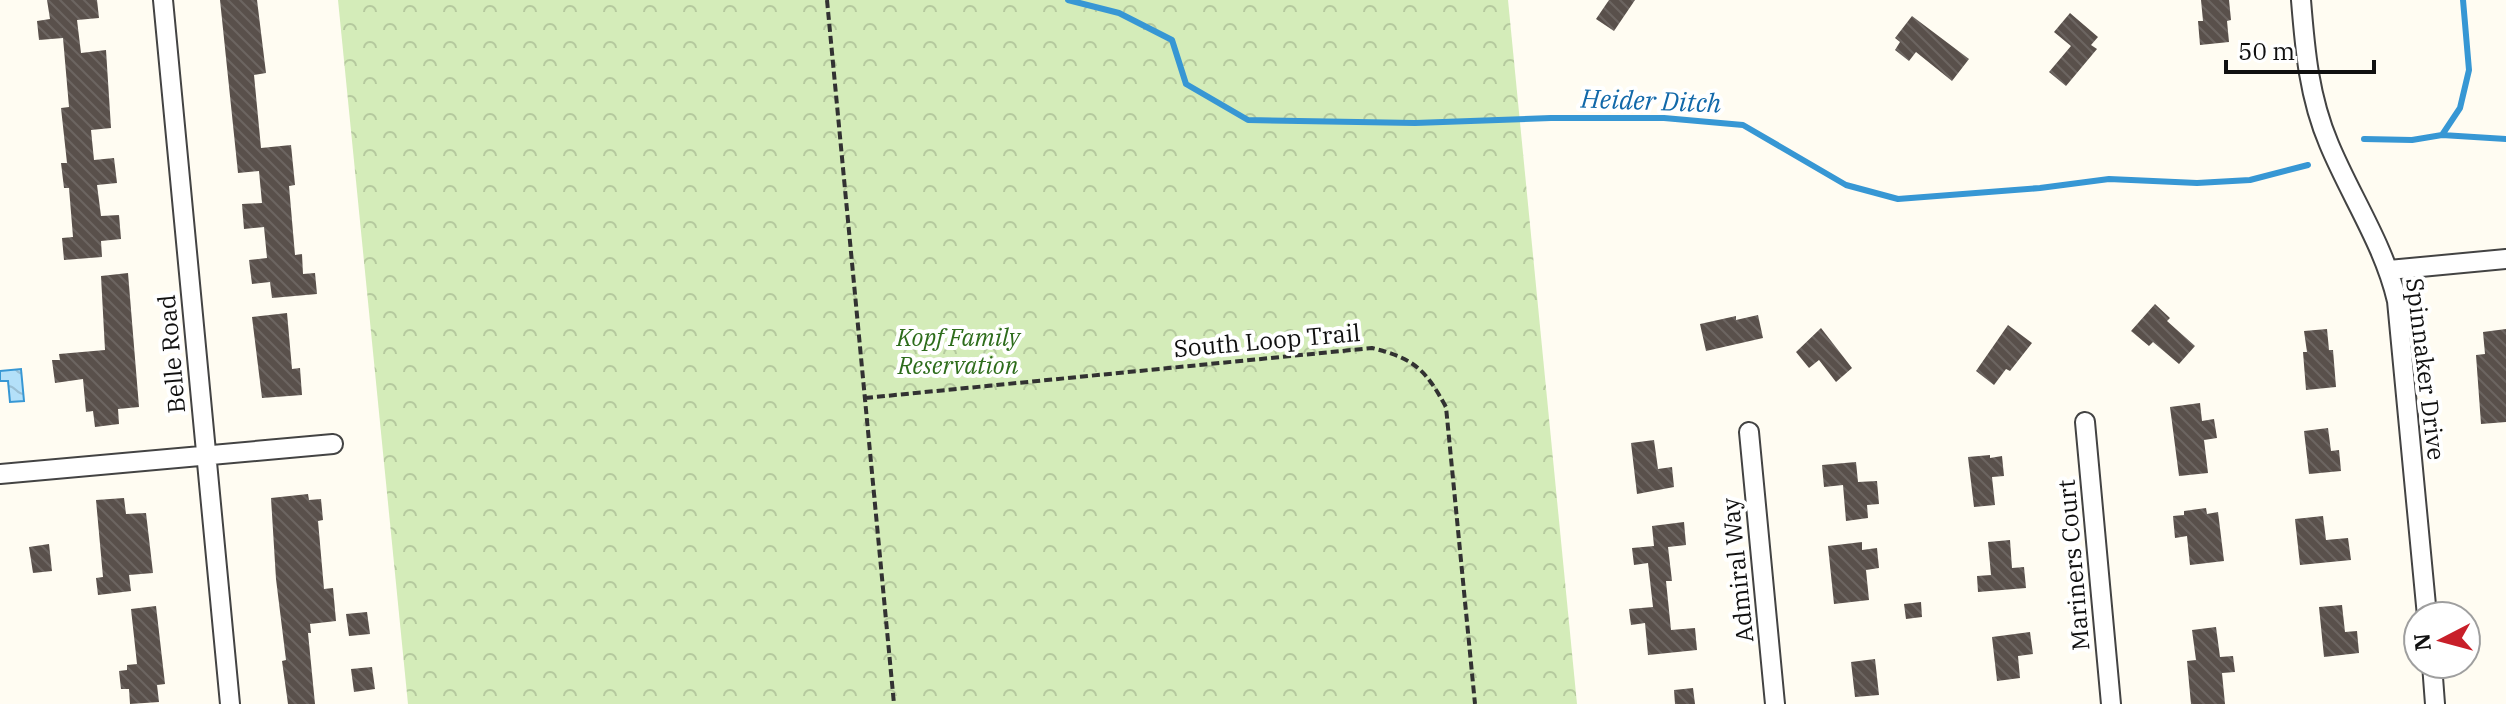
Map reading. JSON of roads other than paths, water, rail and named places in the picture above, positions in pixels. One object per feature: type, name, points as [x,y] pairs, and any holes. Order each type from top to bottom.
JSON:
[{"type":"street","name":"Belle Road","points":[[163,0],[230,704]]},
{"type":"street","name":"Spinnaker Drive","points":[[2301,0],[2307,65],[2321,124],[2389,270],[2400,325],[2426,600]]},
{"type":"street","points":[[2389,270],[2506,259]]},
{"type":"street","name":"Mariners Court","points":[[2085,422],[2111,704]]},
{"type":"street","name":"Admiral Way","points":[[1749,432],[1775,704]]},
{"type":"street","points":[[0,474],[333,444]]},
{"type":"street","points":[[2433,680],[2435,704]]},
{"type":"water","points":[[21,369],[24,401],[10,402],[8,381],[0,381],[0,371]]},
{"type":"waterway","name":"Heider Ditch","points":[[1068,0],[1119,13],[1172,40],[1186,84],[1248,120],[1415,123],[1664,118],[1743,125],[1846,185],[1898,199],[2040,188],[2109,179],[2197,183],[2250,180],[2308,165]]},
{"type":"waterway","name":"Heider Ditch","points":[[2364,139],[2412,140],[2442,135],[2460,108],[2469,70],[2463,0]]},
{"type":"waterway","points":[[2442,135],[2506,139]]},
{"type":"park label","name":"Kopf Family Reservation","points":[[958,352]]}]
